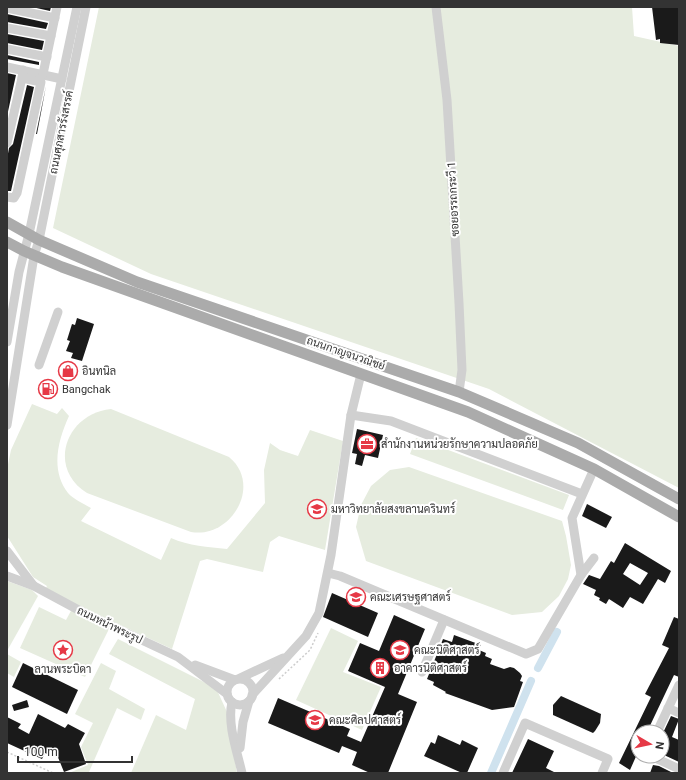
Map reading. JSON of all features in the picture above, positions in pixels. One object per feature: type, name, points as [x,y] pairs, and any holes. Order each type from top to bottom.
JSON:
[{"type":"main road","name":"ถนนกาญจนวณิชย์","points":[[7,222],[34,237],[137,282],[459,392],[578,443],[679,498]]},
{"type":"main road","name":"ถนนกาญจนวณิชย์","points":[[7,242],[29,254],[154,301],[468,412],[594,469],[679,517]]},
{"type":"main road","points":[[361,374],[364,360]]},
{"type":"street","points":[[43,74],[57,7]]},
{"type":"street","name":"ถนนศุภสารรังสรรค์","points":[[34,237],[62,78],[77,7]]},
{"type":"street","name":"ถนนศุภสารรังสรรค์","points":[[29,254],[86,7]]},
{"type":"street","name":"ซอยอรรถกระวี 1","points":[[436,7],[448,108],[462,370],[459,392]]},
{"type":"street","points":[[7,8],[55,18]]},
{"type":"street","points":[[7,28],[51,36]]},
{"type":"street","points":[[7,49],[47,57]]},
{"type":"street","points":[[7,67],[41,82],[17,193],[14,198],[7,197]]},
{"type":"street","points":[[22,74],[43,74],[62,78]]},
{"type":"street","points":[[7,143],[22,74]]},
{"type":"street","points":[[7,342],[29,254]]},
{"type":"street","points":[[7,425],[29,254]]},
{"type":"street","points":[[39,365],[58,312]]},
{"type":"street","points":[[286,657],[237,679],[229,686],[227,694],[232,702],[240,705],[250,698],[306,636],[316,622],[323,599],[328,573],[351,415],[361,374]]},
{"type":"street","points":[[351,415],[391,421],[582,494]]},
{"type":"street","points":[[581,575],[572,518],[594,469]]},
{"type":"street","name":"ถนนหน้าพระรูป","points":[[7,551],[34,586]]},
{"type":"street","points":[[328,573],[340,576],[526,654],[538,649],[581,575],[594,558]]},
{"type":"street","name":"ถนนหน้าพระรูป","points":[[7,576],[34,586],[80,611],[186,662],[237,679]]},
{"type":"street","points":[[422,672],[444,620]]},
{"type":"street","name":"ถนนหน้าพระรูป","points":[[186,662],[227,694]]},
{"type":"street","points":[[237,679],[250,683],[250,698],[241,732],[239,760]]},
{"type":"street","points":[[661,724],[679,685]]},
{"type":"street","points":[[232,702],[230,710],[232,726],[242,773]]},
{"type":"street","points":[[668,708],[679,713]]},
{"type":"street","points":[[503,773],[525,723],[608,759],[602,773]]},
{"type":"street","points":[[668,764],[679,769]]},
{"type":"path","points":[[277,681],[310,650],[321,627]]},
{"type":"path","points":[[7,752],[53,773]]},
{"type":"shaded area","points":[[99,7],[632,7],[634,36],[679,46],[679,488],[489,389],[151,274],[53,228]]},
{"type":"shaded area","points":[[32,404],[57,414],[62,408],[69,416],[59,445],[59,475],[62,484],[68,493],[91,508],[81,521],[161,560],[171,538],[206,547],[227,549],[265,503],[264,470],[270,443],[280,450],[298,456],[310,430],[343,441],[325,550],[279,536],[270,542],[263,572],[207,559],[200,561],[172,649],[45,590],[47,586],[33,577],[7,536],[7,469],[11,450]]},
{"type":"shaded area","points":[[111,409],[229,457],[239,469],[243,482],[242,495],[238,508],[230,519],[219,527],[206,532],[191,532],[87,493],[75,482],[67,470],[65,457],[67,444],[73,431],[82,421],[95,413]]},
{"type":"shaded area","points":[[416,438],[569,495],[563,510],[410,454]]},
{"type":"shaded area","points":[[409,467],[562,521],[571,565],[568,579],[559,596],[542,612],[512,615],[366,561],[356,527],[361,505],[371,486],[390,470]]},
{"type":"shaded area","points":[[7,581],[32,590],[38,596],[7,651]]},
{"type":"shaded area","points":[[39,607],[66,620],[72,609],[110,627],[85,677],[20,648]]},
{"type":"shaded area","points":[[331,628],[358,641],[343,672],[381,687],[362,730],[296,700]]},
{"type":"shaded area","points":[[118,639],[216,688],[227,712],[237,773],[131,773],[156,715],[186,730],[195,699],[109,654]]},
{"type":"shaded area","points":[[7,654],[21,662],[14,677],[7,673]]},
{"type":"shaded area","points":[[101,663],[116,671],[109,689],[145,709],[141,720],[117,708],[89,772],[91,773],[69,773],[88,765],[81,747],[93,723],[75,714]]},
{"type":"building","points":[[32,7],[51,7],[50,11]]},
{"type":"building","points":[[652,7],[678,7],[679,45],[660,43],[660,39],[656,40]]},
{"type":"building","points":[[7,14],[48,23],[46,29],[7,22]]},
{"type":"building","points":[[7,34],[44,41],[42,50],[7,43]]},
{"type":"building","points":[[7,55],[39,62],[39,65],[7,59]]},
{"type":"building","points":[[7,73],[16,75],[7,116]]},
{"type":"building","points":[[27,85],[34,87],[11,191],[7,191],[7,159],[9,148],[13,144]]},
{"type":"building","points":[[46,86],[37,134],[36,134]]},
{"type":"building","points":[[77,318],[94,324],[82,361],[71,358],[73,353],[66,351],[70,341],[67,340],[72,324],[75,325]]},
{"type":"building","name":"สำนักงานหน่วยรักษาความปลอดภัย","points":[[357,429],[383,435],[378,458],[365,455],[362,466],[355,464],[357,454],[352,453]]},
{"type":"building","points":[[587,504],[612,517],[606,528],[582,516]]},
{"type":"building","points":[[625,543],[671,571],[665,583],[658,579],[643,604],[630,597],[623,608],[609,599],[606,604],[599,600],[600,598],[594,595],[596,590],[583,584],[589,575],[600,579],[611,561],[614,563]],"holes":[[[630,563],[648,573],[640,585],[623,574]]]},
{"type":"building","points":[[332,593],[378,613],[368,637],[323,617]]},
{"type":"building","points":[[394,615],[425,629],[398,694],[417,702],[388,773],[370,773],[352,765],[357,752],[342,746],[339,753],[268,723],[278,698],[350,729],[347,736],[361,742],[385,687],[348,671],[360,643],[379,651]]},
{"type":"building","points":[[674,617],[679,619],[679,677],[674,675],[651,724],[638,724],[651,697],[645,694],[669,648],[662,645]]},
{"type":"building","points":[[454,635],[481,645],[479,650],[486,653],[485,656],[492,659],[490,664],[504,669],[510,667],[514,668],[520,673],[522,676],[520,681],[523,682],[514,707],[492,710],[445,693],[446,692],[433,685],[434,682],[427,679],[443,639],[452,642]]},
{"type":"building","points":[[23,663],[78,690],[67,714],[12,687]]},
{"type":"building","points":[[561,696],[601,714],[600,723],[593,733],[553,715],[553,705]]},
{"type":"building","points":[[27,700],[29,707],[14,711],[12,705]]},
{"type":"building","points":[[38,714],[65,728],[68,724],[85,733],[79,744],[86,764],[64,772],[55,750],[52,756],[45,753],[42,759],[7,743],[7,717],[21,724],[18,728],[29,734]]},
{"type":"building","points":[[671,716],[679,719],[672,737],[679,740],[679,762],[670,758],[670,724],[667,724]]},
{"type":"building","points":[[438,735],[460,745],[462,740],[478,748],[467,773],[462,773],[424,756],[431,742],[435,744]]},
{"type":"building","points":[[528,739],[554,751],[546,768],[556,773],[512,773]]},
{"type":"building","points":[[630,740],[630,764],[633,764],[630,770],[619,763]]},
{"type":"building","points":[[653,765],[659,766],[673,773],[650,773]]},
{"type":"waterway","points":[[538,668],[557,632]]},
{"type":"waterway","points":[[491,773],[531,681]]},
{"type":"place","name":"อินทนิล","points":[[68,371]]},
{"type":"place","name":"Bangchak","points":[[48,389]]},
{"type":"place","name":"สำนักงานหน่วยรักษาความปลอดภัย","points":[[367,444]]},
{"type":"place","name":"มหาวิทยาลัยสงขลานครินทร์","points":[[317,509]]},
{"type":"place","name":"คณะเศรษฐศาสตร์","points":[[356,597]]},
{"type":"place","name":"ลานพระบิดา","points":[[63,650]]},
{"type":"place","name":"คณะนิติศาสตร์","points":[[400,650]]},
{"type":"place","name":"อาคารนิติศาสตร์","points":[[380,668]]},
{"type":"place","name":"คณะศิลปศาสตร์","points":[[315,720]]}]
